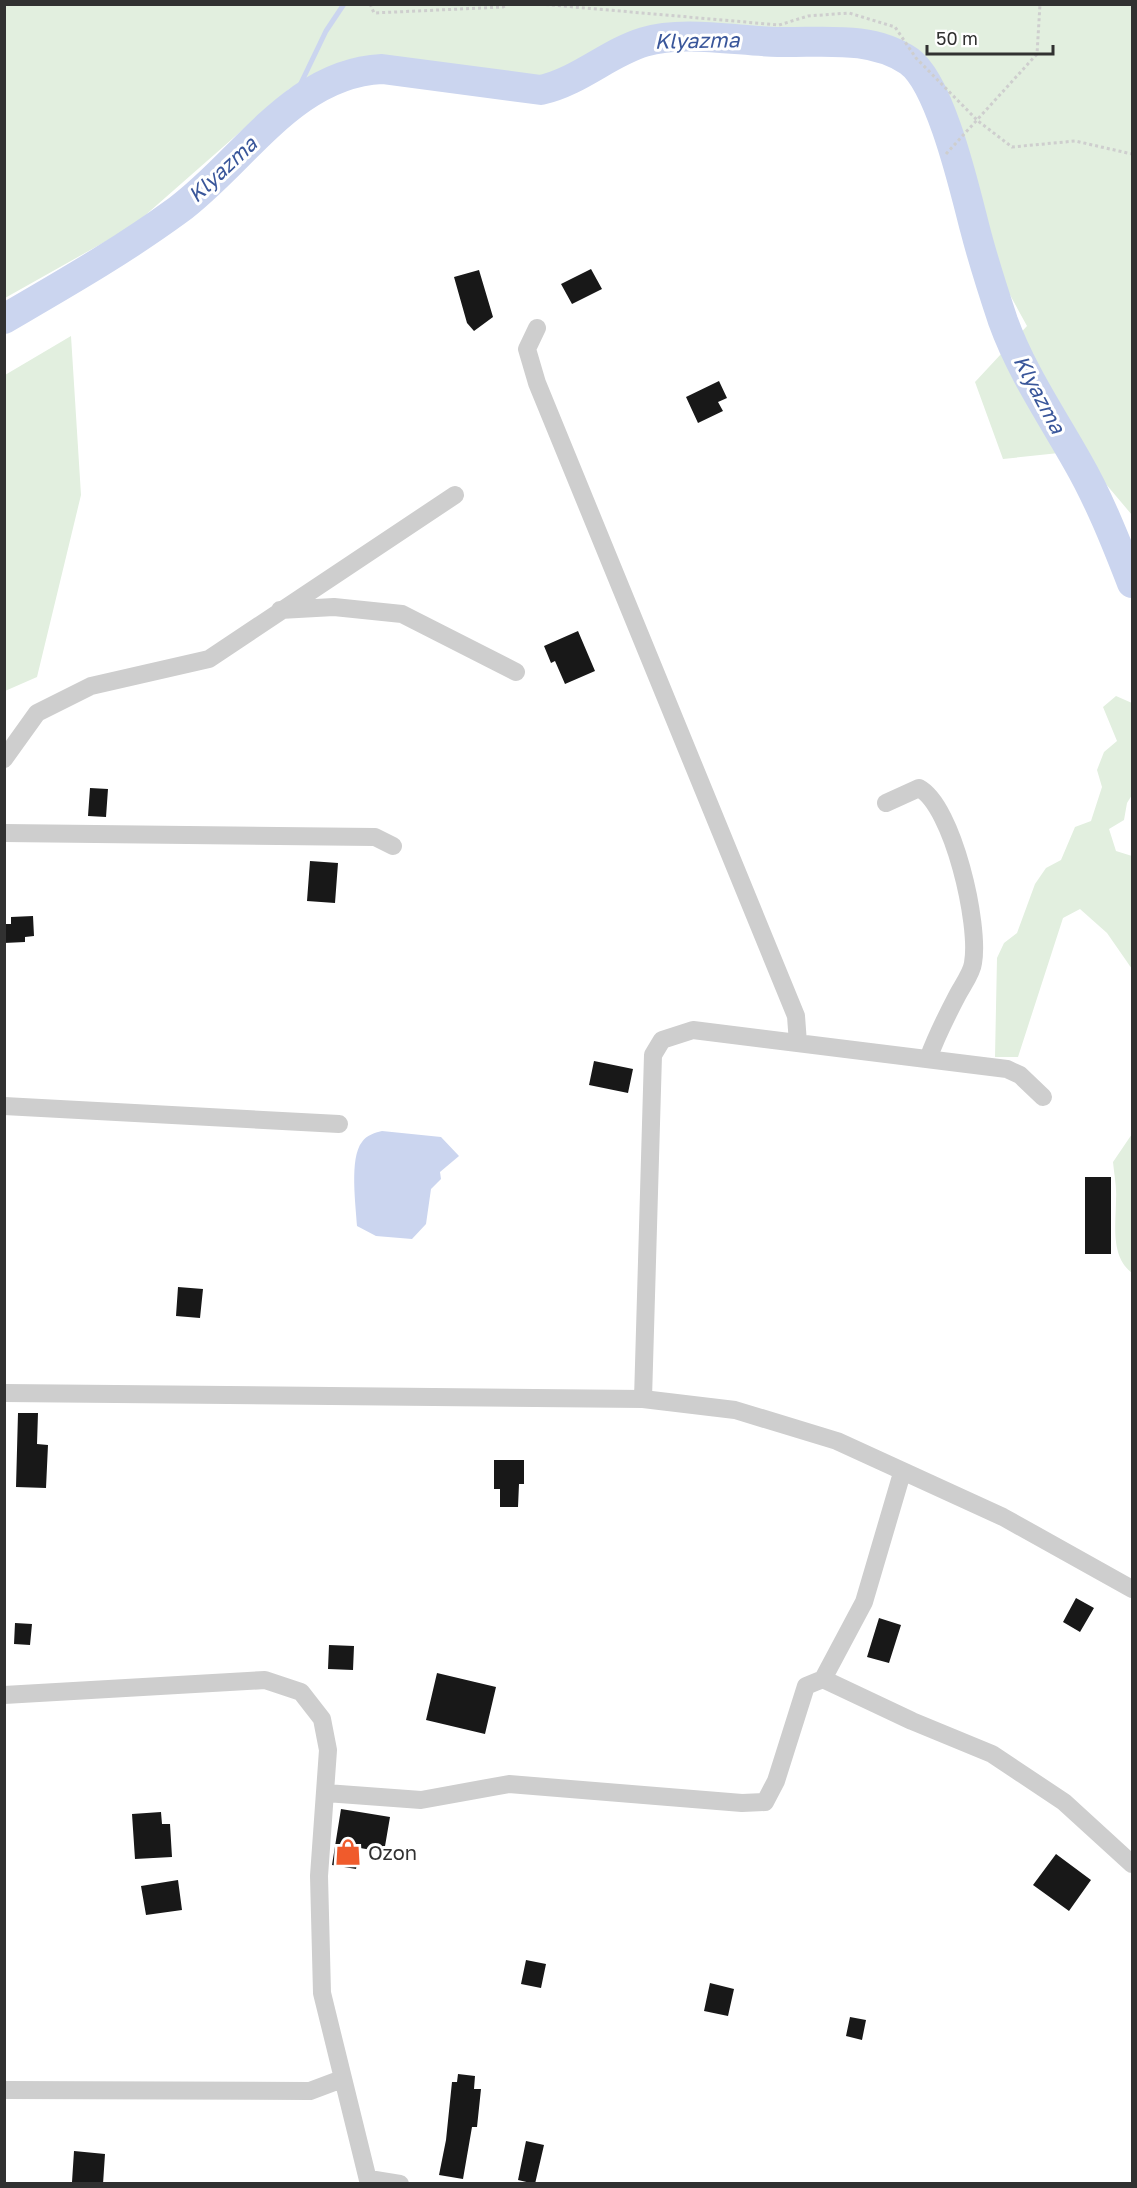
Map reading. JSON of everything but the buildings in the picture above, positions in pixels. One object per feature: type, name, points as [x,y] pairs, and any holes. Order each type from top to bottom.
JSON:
[{"type":"street","points":[[537,328],[528,349],[537,383],[796,1016],[798,1043]]},
{"type":"street","points":[[4,759],[37,713],[91,686],[209,658],[455,495]]},
{"type":"street","points":[[279,610],[334,607],[402,614],[516,672]]},
{"type":"street","points":[[886,803],[919,788],[929,793],[944,816],[970,895],[974,964],[940,1027],[928,1059]]},
{"type":"street","points":[[4,833],[375,837],[393,846]]},
{"type":"street","points":[[643,1399],[653,1054],[662,1040],[693,1030],[1006,1069],[1020,1075],[1043,1098]]},
{"type":"street","points":[[4,1106],[339,1124]]},
{"type":"street","points":[[4,1393],[643,1399],[735,1410],[837,1441],[902,1473],[1003,1517],[1132,1589]]},
{"type":"street","points":[[326,1793],[421,1800],[509,1784],[742,1803],[765,1802],[776,1781],[806,1686],[824,1679],[864,1602],[902,1473]]},
{"type":"street","points":[[824,1679],[912,1721],[992,1754],[1064,1802],[1132,1864]]},
{"type":"street","points":[[4,1695],[265,1680],[301,1692],[322,1719],[328,1750],[319,1876],[322,1993],[369,2181],[400,2184]]},
{"type":"street","points":[[4,2090],[310,2091],[342,2079]]},
{"type":"path","points":[[370,4],[374,13],[503,7],[508,4]]},
{"type":"path","points":[[540,4],[779,25],[808,16],[849,13],[895,27],[916,58],[978,121],[1012,147],[1075,141],[1132,153]]},
{"type":"path","points":[[946,154],[1036,54],[1040,4]]},
{"type":"green space","points":[[5,4],[1132,5],[1132,515],[1078,451],[1003,459],[975,382],[1027,326],[998,273],[956,125],[916,58],[814,36],[662,27],[605,47],[538,83],[381,59],[331,67],[289,89],[133,226],[5,298]]},
{"type":"green space","points":[[71,336],[81,495],[37,677],[5,691],[5,375]]},
{"type":"green space","points":[[1116,696],[1132,703],[1132,795],[1127,803],[1124,820],[1109,829],[1116,851],[1132,856],[1132,969],[1107,933],[1080,909],[1063,918],[1018,1057],[995,1057],[997,958],[1004,943],[1017,933],[1035,884],[1046,868],[1061,860],[1075,827],[1091,821],[1102,787],[1097,770],[1104,752],[1117,741],[1103,707]]},
{"type":"green space","points":[[1132,1134],[1132,1273],[1120,1258],[1117,1249],[1113,1162]]},
{"type":"water","points":[[382,1131],[441,1137],[459,1156],[440,1172],[441,1179],[431,1189],[426,1224],[412,1239],[376,1236],[357,1226],[354,1170],[358,1149],[366,1138]]},
{"type":"waterway","points":[[290,106],[326,31],[344,4]]},
{"type":"waterway","name":"Klyazma","points":[[4,319],[157,225],[202,190],[295,103],[322,86],[350,74],[382,69],[541,90],[581,74],[631,47],[659,39],[693,36],[778,42],[845,42],[878,47],[909,61],[921,73],[931,92],[950,139],[985,264],[1010,339],[1027,375],[1093,490],[1132,583]]},
{"type":"place","name":"Ozon","points":[[348,1852]]}]
